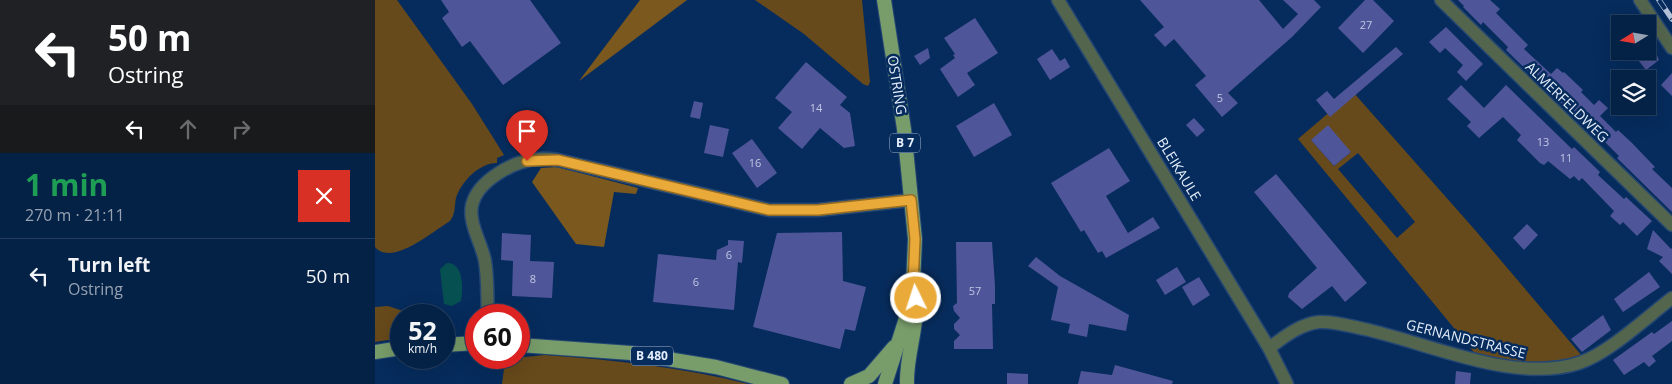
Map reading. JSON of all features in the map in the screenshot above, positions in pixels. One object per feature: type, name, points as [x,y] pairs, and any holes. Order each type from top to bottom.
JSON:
[{"type":"main road","name":"OSTRING","points":[[884,0],[904,129],[915,239],[913,285]]},
{"type":"main road","name":"B 7","points":[[885,384],[902,336],[913,285]]},
{"type":"main road","name":"B 7","points":[[907,384],[908,361],[916,322],[913,285]]},
{"type":"main road","points":[[851,384],[869,376],[902,336]]},
{"type":"main road","name":"B 480","points":[[530,346],[638,354],[715,367],[782,384]]},
{"type":"main road","points":[[375,352],[390,350]]},
{"type":"street","name":"BLEIKAULE","points":[[1058,0],[1271,352],[1287,384]]},
{"type":"street","name":"ALMERFELDWEG","points":[[1441,0],[1672,225]]},
{"type":"street","points":[[1640,0],[1672,48]]},
{"type":"street","points":[[487,304],[485,261],[472,218],[472,205],[478,192],[486,184],[510,166],[527,161],[558,160],[769,210],[818,210],[911,200]]},
{"type":"street","name":"GERNANDSTRASSE","points":[[1271,352],[1298,329],[1313,323],[1326,322],[1374,332],[1520,370],[1561,368],[1580,363],[1598,355],[1672,298]]},
{"type":"shaded area","points":[[375,0],[397,0],[472,104],[504,155],[497,158],[497,163],[484,166],[466,180],[458,192],[454,213],[450,221],[413,245],[391,253],[382,252],[375,247]]},
{"type":"shaded area","points":[[640,0],[687,0],[579,81]]},
{"type":"shaded area","points":[[755,0],[862,0],[870,82],[868,86],[863,84],[804,34]]},
{"type":"shaded area","points":[[1353,92],[1475,230],[1582,356],[1542,366],[1477,356],[1298,139]],"holes":[[[1311,140],[1351,152],[1334,166]],[[1358,153],[1415,222],[1397,238],[1338,169]]]},
{"type":"shaded area","points":[[557,167],[638,188],[636,194],[614,192],[604,247],[576,244],[532,182],[541,168]]},
{"type":"shaded area","points":[[447,263],[457,267],[461,277],[462,290],[461,301],[455,304],[444,304],[440,269]]},
{"type":"shaded area","points":[[375,307],[390,307],[390,340],[375,342]]},
{"type":"shaded area","points":[[545,355],[647,365],[698,373],[748,384],[502,384],[504,369],[530,369],[530,356]]},
{"type":"building","points":[[441,0],[530,0],[561,43],[503,85],[470,41],[462,47],[442,18],[449,12]]},
{"type":"building","points":[[1140,0],[1259,0],[1283,29],[1298,14],[1283,0],[1314,0],[1321,7],[1292,37],[1228,93],[1238,103],[1222,117],[1195,85],[1206,76],[1174,39],[1165,47],[1154,35],[1164,27]]},
{"type":"building","points":[[1365,0],[1373,0],[1394,21],[1363,53],[1338,28]]},
{"type":"building","points":[[1458,0],[1490,0],[1500,9],[1496,13],[1528,45],[1524,49],[1551,74],[1557,68],[1564,72],[1583,90],[1581,92],[1594,105],[1599,100],[1608,108],[1600,116],[1616,132],[1618,130],[1632,143],[1655,167],[1652,169],[1672,188],[1672,212],[1617,158],[1619,156],[1604,141],[1602,143],[1506,50],[1508,47],[1483,22],[1481,25]]},
{"type":"building","points":[[975,18],[998,53],[967,73],[975,85],[958,97],[940,69],[955,58],[953,55],[955,54],[944,38]]},
{"type":"building","points":[[1446,27],[1483,64],[1466,81],[1457,72],[1463,65],[1445,48],[1440,53],[1429,42]]},
{"type":"building","points":[[1396,47],[1403,54],[1330,117],[1316,100],[1327,91],[1334,99]]},
{"type":"building","points":[[928,48],[930,58],[920,65],[914,56]]},
{"type":"building","points":[[1052,49],[1060,61],[1065,58],[1070,67],[1050,80],[1037,59]]},
{"type":"building","points":[[1656,53],[1659,60],[1646,70],[1638,60],[1656,60]]},
{"type":"building","points":[[806,62],[847,97],[840,105],[850,113],[855,146],[844,148],[820,128],[802,149],[778,128],[792,112],[775,98]]},
{"type":"building","points":[[1672,73],[1672,96],[1661,85]]},
{"type":"building","points":[[1461,85],[1484,108],[1506,85],[1572,149],[1574,147],[1600,172],[1598,175],[1652,221],[1637,236],[1623,222],[1620,225],[1610,216],[1614,211],[1582,178],[1579,181],[1574,176],[1570,179],[1548,161],[1544,165],[1540,163],[1517,140],[1521,135],[1503,117],[1479,138],[1467,126],[1471,122],[1447,99]]},
{"type":"building","points":[[694,101],[703,103],[700,119],[690,117]]},
{"type":"building","points":[[994,103],[1012,135],[974,157],[956,126]]},
{"type":"building","points":[[1194,118],[1205,130],[1197,137],[1186,125]]},
{"type":"building","points":[[710,125],[729,129],[723,157],[704,153]]},
{"type":"building","points":[[1328,125],[1351,152],[1334,166],[1311,140]]},
{"type":"building","points":[[752,139],[777,173],[757,188],[732,153]]},
{"type":"building","points":[[1109,148],[1130,181],[1106,196],[1128,233],[1153,217],[1160,228],[1106,258],[1102,251],[1098,253],[1084,230],[1081,232],[1051,183]]},
{"type":"building","points":[[1276,174],[1367,283],[1345,302],[1332,286],[1302,309],[1288,297],[1289,293],[1317,268],[1254,192]]},
{"type":"building","points":[[1527,224],[1538,235],[1524,250],[1513,238]]},
{"type":"building","points":[[1653,230],[1672,248],[1672,274],[1659,261],[1663,257],[1647,249]]},
{"type":"building","points":[[842,232],[843,281],[866,287],[855,331],[845,329],[840,349],[753,327],[777,233]]},
{"type":"building","points":[[502,233],[531,235],[530,261],[554,262],[552,298],[512,296],[513,261],[501,260]]},
{"type":"building","points":[[728,240],[744,241],[742,263],[738,262],[734,310],[653,302],[658,254],[716,260],[717,250],[728,245]]},
{"type":"building","points":[[956,242],[992,242],[995,286],[995,304],[992,304],[993,349],[954,349],[954,341],[960,335],[954,329],[954,324],[960,318],[954,311],[953,306],[957,303]]},
{"type":"building","points":[[1036,257],[1060,276],[1129,315],[1126,331],[1089,324],[1087,337],[1068,333],[1070,324],[1051,320],[1058,287],[1028,266]]},
{"type":"building","points":[[1177,267],[1186,282],[1165,295],[1156,280]]},
{"type":"building","points":[[1649,272],[1660,287],[1623,312],[1614,299]]},
{"type":"building","points":[[1199,277],[1210,295],[1193,306],[1182,287]]},
{"type":"building","points":[[1603,315],[1611,330],[1582,352],[1571,339]]},
{"type":"building","points":[[1672,321],[1672,341],[1652,356],[1656,361],[1649,367],[1644,362],[1624,375],[1613,360],[1652,332],[1654,334]]},
{"type":"building","points":[[1115,365],[1173,381],[1172,384],[1078,384],[1081,371],[1112,375]]},
{"type":"building","points":[[1456,371],[1471,373],[1470,384],[1455,384]]},
{"type":"building","points":[[1007,373],[1028,374],[1028,384],[1007,384]]},
{"type":"railway","points":[[1659,0],[1672,19]]},
{"type":"route","points":[[527,161],[539,159],[558,160],[769,210],[818,210],[911,200],[915,239],[913,285],[916,298]]}]
